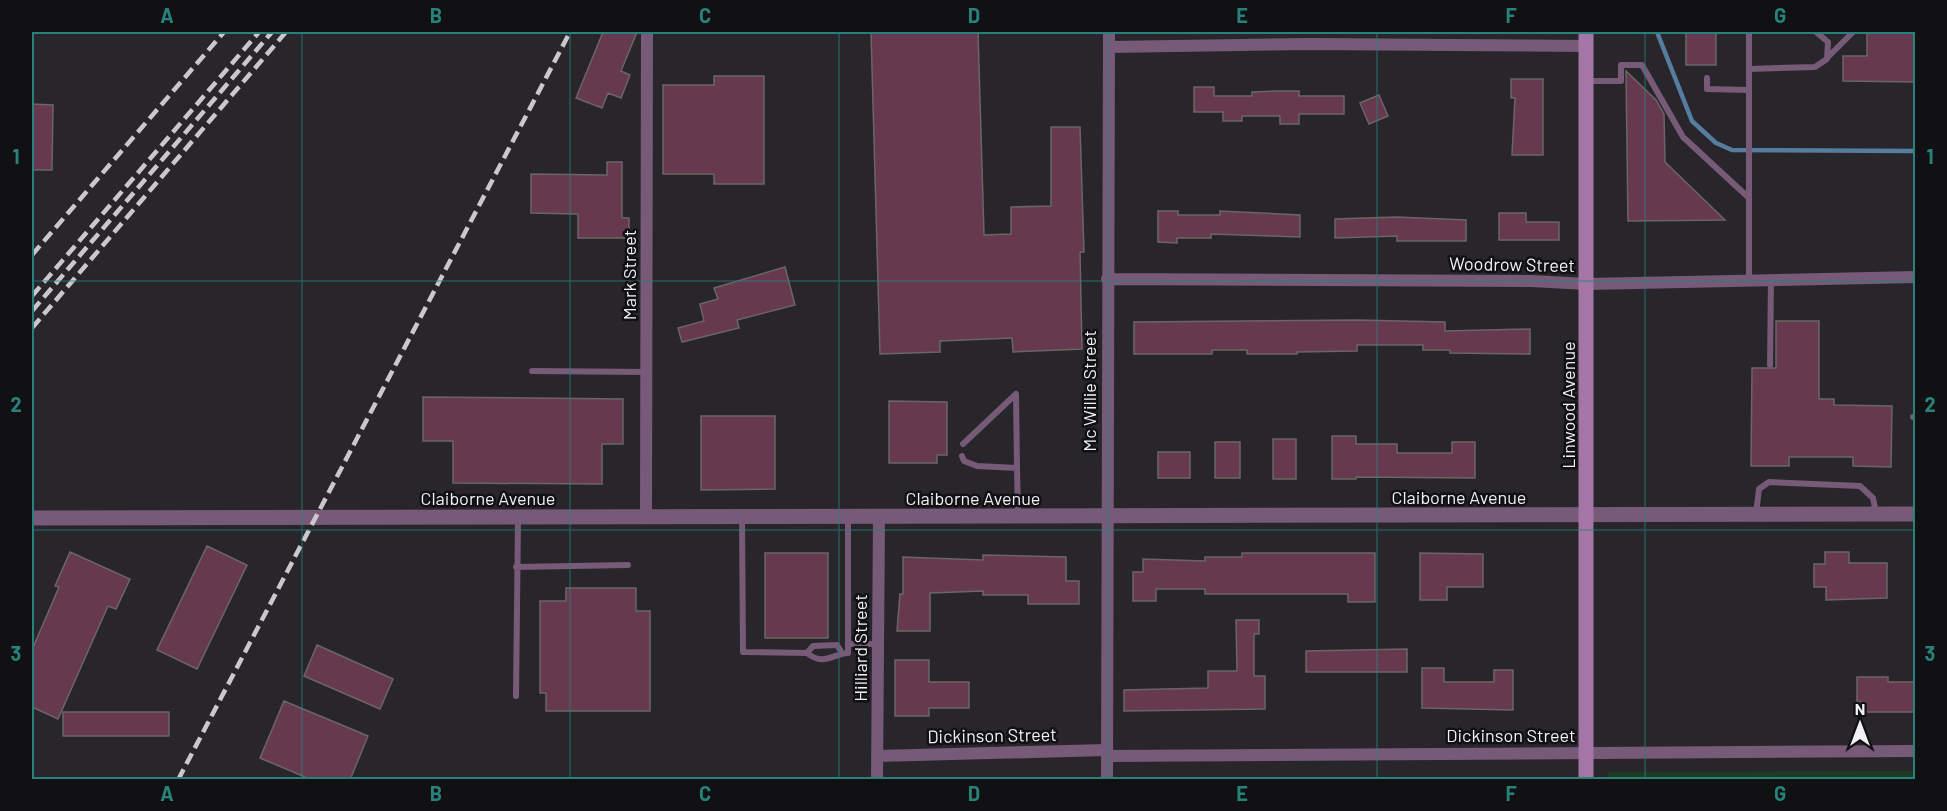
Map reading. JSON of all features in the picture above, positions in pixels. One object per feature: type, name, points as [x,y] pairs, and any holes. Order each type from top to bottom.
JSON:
[{"type":"main road","name":"Linwood Avenue","points":[[1586,39],[1586,780]]},
{"type":"street","name":"Mark Street","points":[[646,518],[647,32]]},
{"type":"street","name":"Mc Willie Street","points":[[1107,780],[1108,32]]},
{"type":"street","points":[[1109,47],[1586,39]]},
{"type":"street","name":"Woodrow Street","points":[[1107,279],[1509,280],[1587,284],[1916,277]]},
{"type":"street","name":"Claiborne Avenue","points":[[32,519],[1107,518],[1916,514]]},
{"type":"street","name":"Hilliard Street","points":[[877,780],[879,518]]},
{"type":"street","name":"Dickinson Street","points":[[877,756],[1916,750]]},
{"type":"lane","points":[[1749,32],[1749,281]]},
{"type":"lane","points":[[1816,32],[1828,42],[1827,59]]},
{"type":"lane","points":[[1749,69],[1815,67],[1827,59],[1853,32]]},
{"type":"lane","points":[[1587,81],[1621,81],[1621,65],[1642,65],[1683,137],[1749,198]]},
{"type":"lane","points":[[1707,78],[1707,89],[1749,90]]},
{"type":"lane","points":[[1770,365],[1771,280]]},
{"type":"lane","points":[[532,371],[648,372]]},
{"type":"lane","points":[[963,444],[1016,394],[1018,518]]},
{"type":"lane","points":[[962,456],[964,461],[977,466],[1017,468]]},
{"type":"lane","points":[[1756,515],[1759,489],[1769,482],[1860,486],[1873,498],[1876,514]]},
{"type":"lane","points":[[516,696],[518,518]]},
{"type":"lane","points":[[742,518],[743,652],[807,653],[814,658],[836,658],[842,653],[848,653],[848,518]]},
{"type":"lane","points":[[516,567],[628,565]]},
{"type":"lane","points":[[848,644],[878,644]]},
{"type":"lane","points":[[807,653],[813,646],[837,645],[842,653]]},
{"type":"green space","points":[[1915,771],[1915,780],[1608,779],[1608,772]]},
{"type":"building","points":[[603,32],[637,32],[621,71],[630,75],[621,98],[608,93],[602,108],[576,98]]},
{"type":"building","points":[[871,32],[978,32],[984,235],[1011,234],[1011,207],[1051,206],[1051,127],[1080,127],[1084,252],[1080,252],[1082,349],[1013,352],[1012,338],[940,341],[940,352],[880,354]]},
{"type":"building","points":[[1686,32],[1716,32],[1716,65],[1686,65]]},
{"type":"building","points":[[1867,32],[1915,32],[1915,82],[1843,81],[1843,56],[1867,56]]},
{"type":"building","points":[[1626,71],[1656,100],[1664,114],[1665,162],[1725,220],[1628,221]]},
{"type":"building","points":[[714,76],[764,76],[764,184],[714,184],[714,174],[663,174],[663,85],[714,85]]},
{"type":"building","points":[[1511,79],[1543,79],[1543,155],[1512,155],[1515,98],[1511,98]]},
{"type":"building","points":[[1194,87],[1214,87],[1214,96],[1252,96],[1252,92],[1299,91],[1299,96],[1344,96],[1344,114],[1299,114],[1299,124],[1280,124],[1280,116],[1242,116],[1242,121],[1223,121],[1223,112],[1194,112]]},
{"type":"building","points":[[1379,95],[1388,116],[1369,124],[1360,103]]},
{"type":"building","points":[[32,104],[53,105],[52,170],[32,170]]},
{"type":"building","points":[[607,162],[622,162],[622,218],[629,218],[629,238],[578,238],[578,214],[531,213],[531,174],[607,175]]},
{"type":"building","points":[[1158,211],[1178,211],[1178,215],[1220,215],[1220,211],[1300,215],[1300,237],[1211,234],[1211,238],[1177,238],[1177,243],[1158,242]]},
{"type":"building","points":[[1499,213],[1526,213],[1526,222],[1559,222],[1559,240],[1499,240]]},
{"type":"building","points":[[1397,217],[1466,220],[1466,241],[1397,241],[1397,236],[1335,238],[1335,219]]},
{"type":"building","points":[[785,267],[795,305],[737,320],[739,328],[682,342],[678,328],[704,321],[700,304],[718,299],[714,288]]},
{"type":"building","points":[[1357,320],[1445,322],[1445,331],[1530,329],[1530,354],[1450,353],[1450,350],[1423,350],[1423,345],[1357,345],[1357,351],[1297,352],[1297,354],[1247,354],[1247,350],[1212,350],[1212,354],[1134,354],[1134,322]]},
{"type":"building","points":[[1776,321],[1819,321],[1819,399],[1834,399],[1834,405],[1892,406],[1891,467],[1853,466],[1853,457],[1789,457],[1789,466],[1751,466],[1752,368],[1776,368]]},
{"type":"building","points":[[423,397],[623,399],[623,444],[602,444],[602,484],[453,483],[453,441],[423,441]]},
{"type":"building","points":[[889,401],[947,402],[947,455],[937,455],[937,463],[889,463]]},
{"type":"building","points":[[701,416],[775,416],[775,489],[701,490]]},
{"type":"building","points":[[1332,436],[1356,436],[1356,444],[1397,444],[1397,453],[1452,453],[1452,442],[1475,442],[1475,478],[1356,477],[1356,479],[1332,479]]},
{"type":"building","points":[[1273,439],[1296,439],[1296,479],[1273,479]]},
{"type":"building","points":[[1215,442],[1240,442],[1240,478],[1215,478]]},
{"type":"building","points":[[1158,452],[1190,452],[1190,478],[1158,478]]},
{"type":"building","points":[[207,546],[247,565],[197,669],[157,650]]},
{"type":"building","points":[[70,552],[130,579],[116,609],[108,606],[58,719],[32,707],[32,650],[59,587],[55,586]]},
{"type":"building","points":[[1825,552],[1849,552],[1849,563],[1887,563],[1887,598],[1826,600],[1826,587],[1814,587],[1814,564],[1825,564]]},
{"type":"building","points":[[765,553],[828,553],[828,638],[765,638]]},
{"type":"building","points":[[1242,553],[1375,553],[1375,602],[1348,602],[1348,594],[1205,594],[1205,589],[1156,589],[1156,601],[1133,601],[1133,572],[1143,572],[1143,559],[1205,561],[1205,557],[1242,557]]},
{"type":"building","points":[[1420,553],[1483,554],[1483,587],[1447,587],[1447,600],[1420,600]]},
{"type":"building","points":[[983,555],[1066,557],[1066,581],[1079,581],[1079,604],[1028,604],[1028,595],[983,595],[983,591],[930,593],[930,631],[897,631],[900,594],[903,594],[903,557],[983,560]]},
{"type":"building","points":[[566,588],[636,588],[636,611],[650,611],[650,711],[546,711],[546,693],[540,693],[540,601],[566,601]]},
{"type":"building","points":[[1236,620],[1259,620],[1259,634],[1254,634],[1254,676],[1265,676],[1265,709],[1124,711],[1124,690],[1208,688],[1208,671],[1237,671]]},
{"type":"building","points":[[317,645],[393,679],[380,709],[304,676]]},
{"type":"building","points":[[1407,649],[1407,672],[1306,672],[1306,651]]},
{"type":"building","points":[[895,660],[929,660],[929,682],[969,682],[969,708],[929,708],[929,716],[895,716]]},
{"type":"building","points":[[1422,668],[1444,668],[1444,682],[1494,682],[1494,670],[1513,670],[1513,710],[1422,708]]},
{"type":"building","points":[[1857,677],[1888,677],[1888,682],[1916,682],[1916,712],[1865,712],[1865,702],[1857,702]]},
{"type":"building","points":[[284,701],[368,736],[350,780],[312,780],[260,758]]},
{"type":"building","points":[[63,712],[169,712],[169,736],[63,736]]},
{"type":"waterway","points":[[1657,32],[1692,121],[1716,143],[1732,150],[1916,151]]},
{"type":"railway","points":[[32,255],[224,32]]},
{"type":"railway","points":[[32,296],[259,32]]},
{"type":"railway","points":[[32,311],[272,32]]},
{"type":"railway","points":[[32,328],[286,32]]},
{"type":"railway","points":[[178,780],[570,32]]}]
